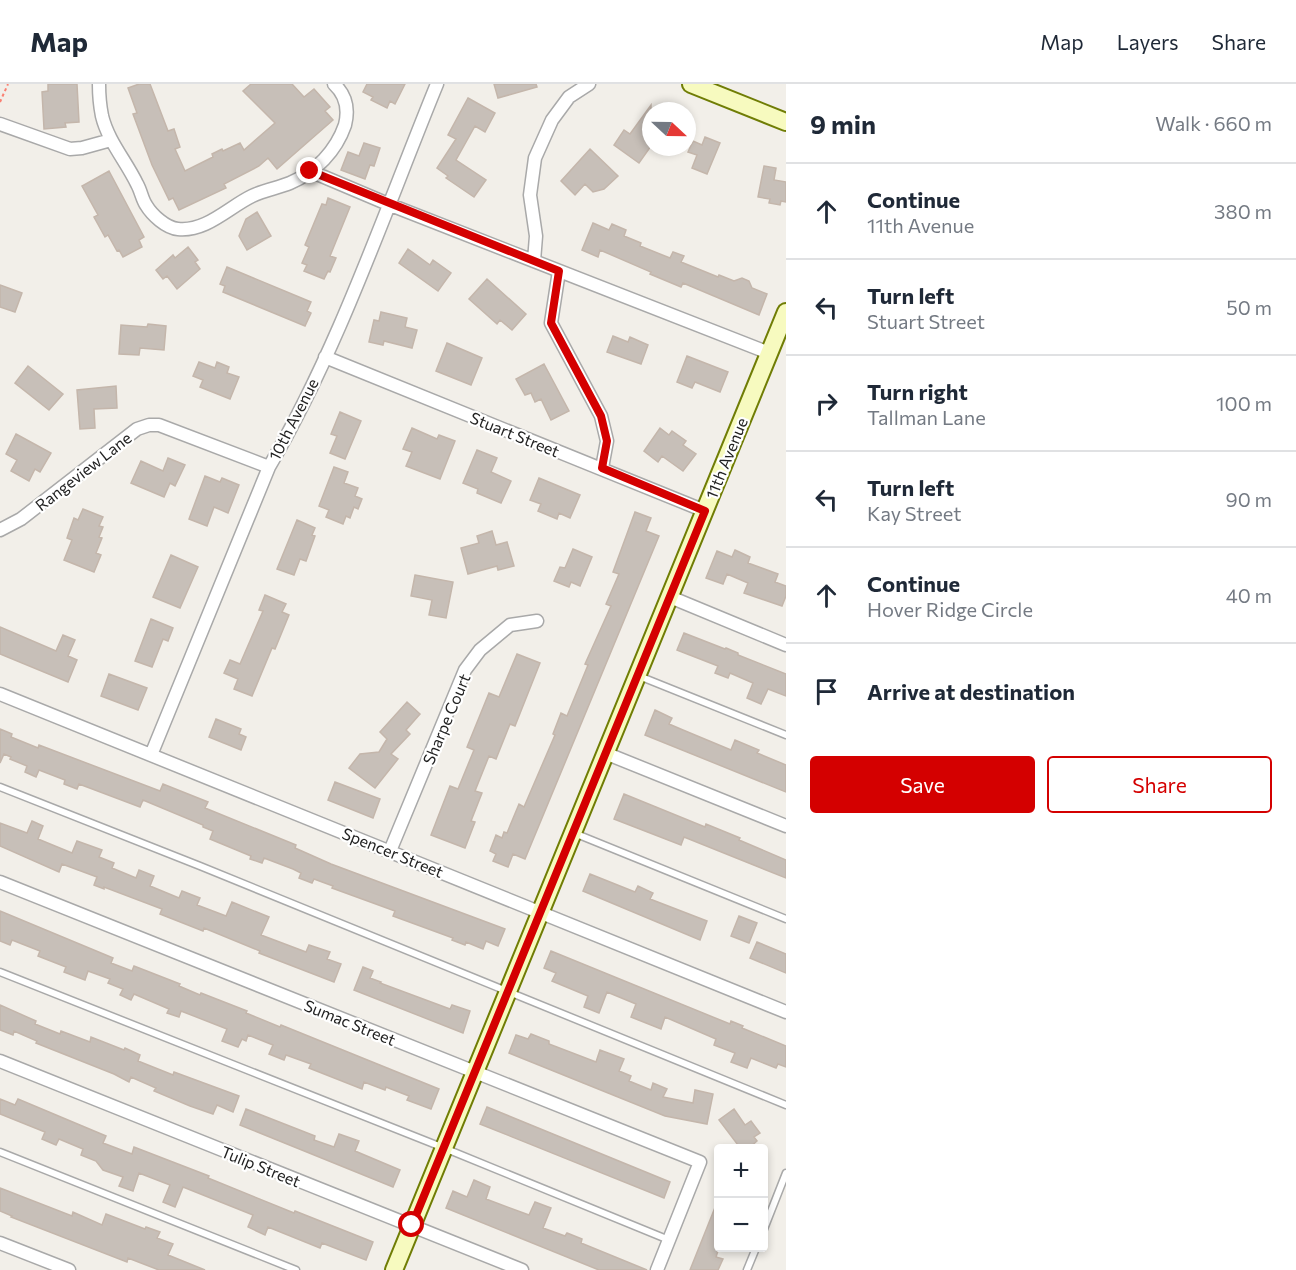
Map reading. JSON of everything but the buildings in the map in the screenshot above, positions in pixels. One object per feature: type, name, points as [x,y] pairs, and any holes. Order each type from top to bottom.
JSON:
[{"type":"street","points":[[99,84],[103,117],[111,140],[137,183],[146,206],[159,220],[174,228],[193,228],[253,195],[291,183],[329,155],[340,138],[347,118],[347,104],[340,89],[334,84]]},
{"type":"street","name":"10th Avenue","points":[[151,755],[269,468],[290,431],[325,357],[436,84]]},
{"type":"street","points":[[534,261],[536,236],[530,195],[535,158],[552,120],[569,97],[588,84]]},
{"type":"street","points":[[691,84],[786,122]]},
{"type":"street","points":[[0,124],[70,149],[111,140]]},
{"type":"street","points":[[310,171],[388,204],[769,353]]},
{"type":"street","points":[[559,271],[551,323],[601,416],[607,441],[602,468]]},
{"type":"street","name":"11th Avenue","points":[[394,1270],[786,312]]},
{"type":"street","name":"Stuart Street","points":[[325,357],[705,511]]},
{"type":"street","name":"Rangeview Lane","points":[[0,530],[29,513],[137,429],[149,425],[159,425],[269,468]]},
{"type":"street","points":[[670,597],[786,645]]},
{"type":"street","name":"Sharpe Court","points":[[390,851],[465,670],[480,650],[510,625],[537,621]]},
{"type":"street","name":"Spencer Street","points":[[0,694],[786,1011]]},
{"type":"street","points":[[605,753],[786,826]]},
{"type":"street","name":"Sumac Street","points":[[0,882],[700,1162],[669,1240]]},
{"type":"street","name":"Tulip Street","points":[[0,1061],[522,1270]]},
{"type":"street","points":[[657,1270],[669,1240]]},
{"type":"street","points":[[0,1243],[69,1270]]},
{"type":"lane","points":[[637,675],[786,735]]},
{"type":"lane","points":[[0,788],[189,861],[786,1106]]},
{"type":"lane","points":[[573,832],[786,919]]},
{"type":"lane","points":[[0,972],[669,1240]]},
{"type":"lane","points":[[0,1152],[296,1270]]},
{"type":"lane","points":[[768,1219],[786,1173]]},
{"type":"lane","points":[[747,1270],[754,1252]]},
{"type":"path","points":[[0,102],[8,84]]},
{"type":"route","points":[[310,171],[559,271],[551,323],[601,416],[607,441],[602,468],[705,511],[412,1225]]}]
